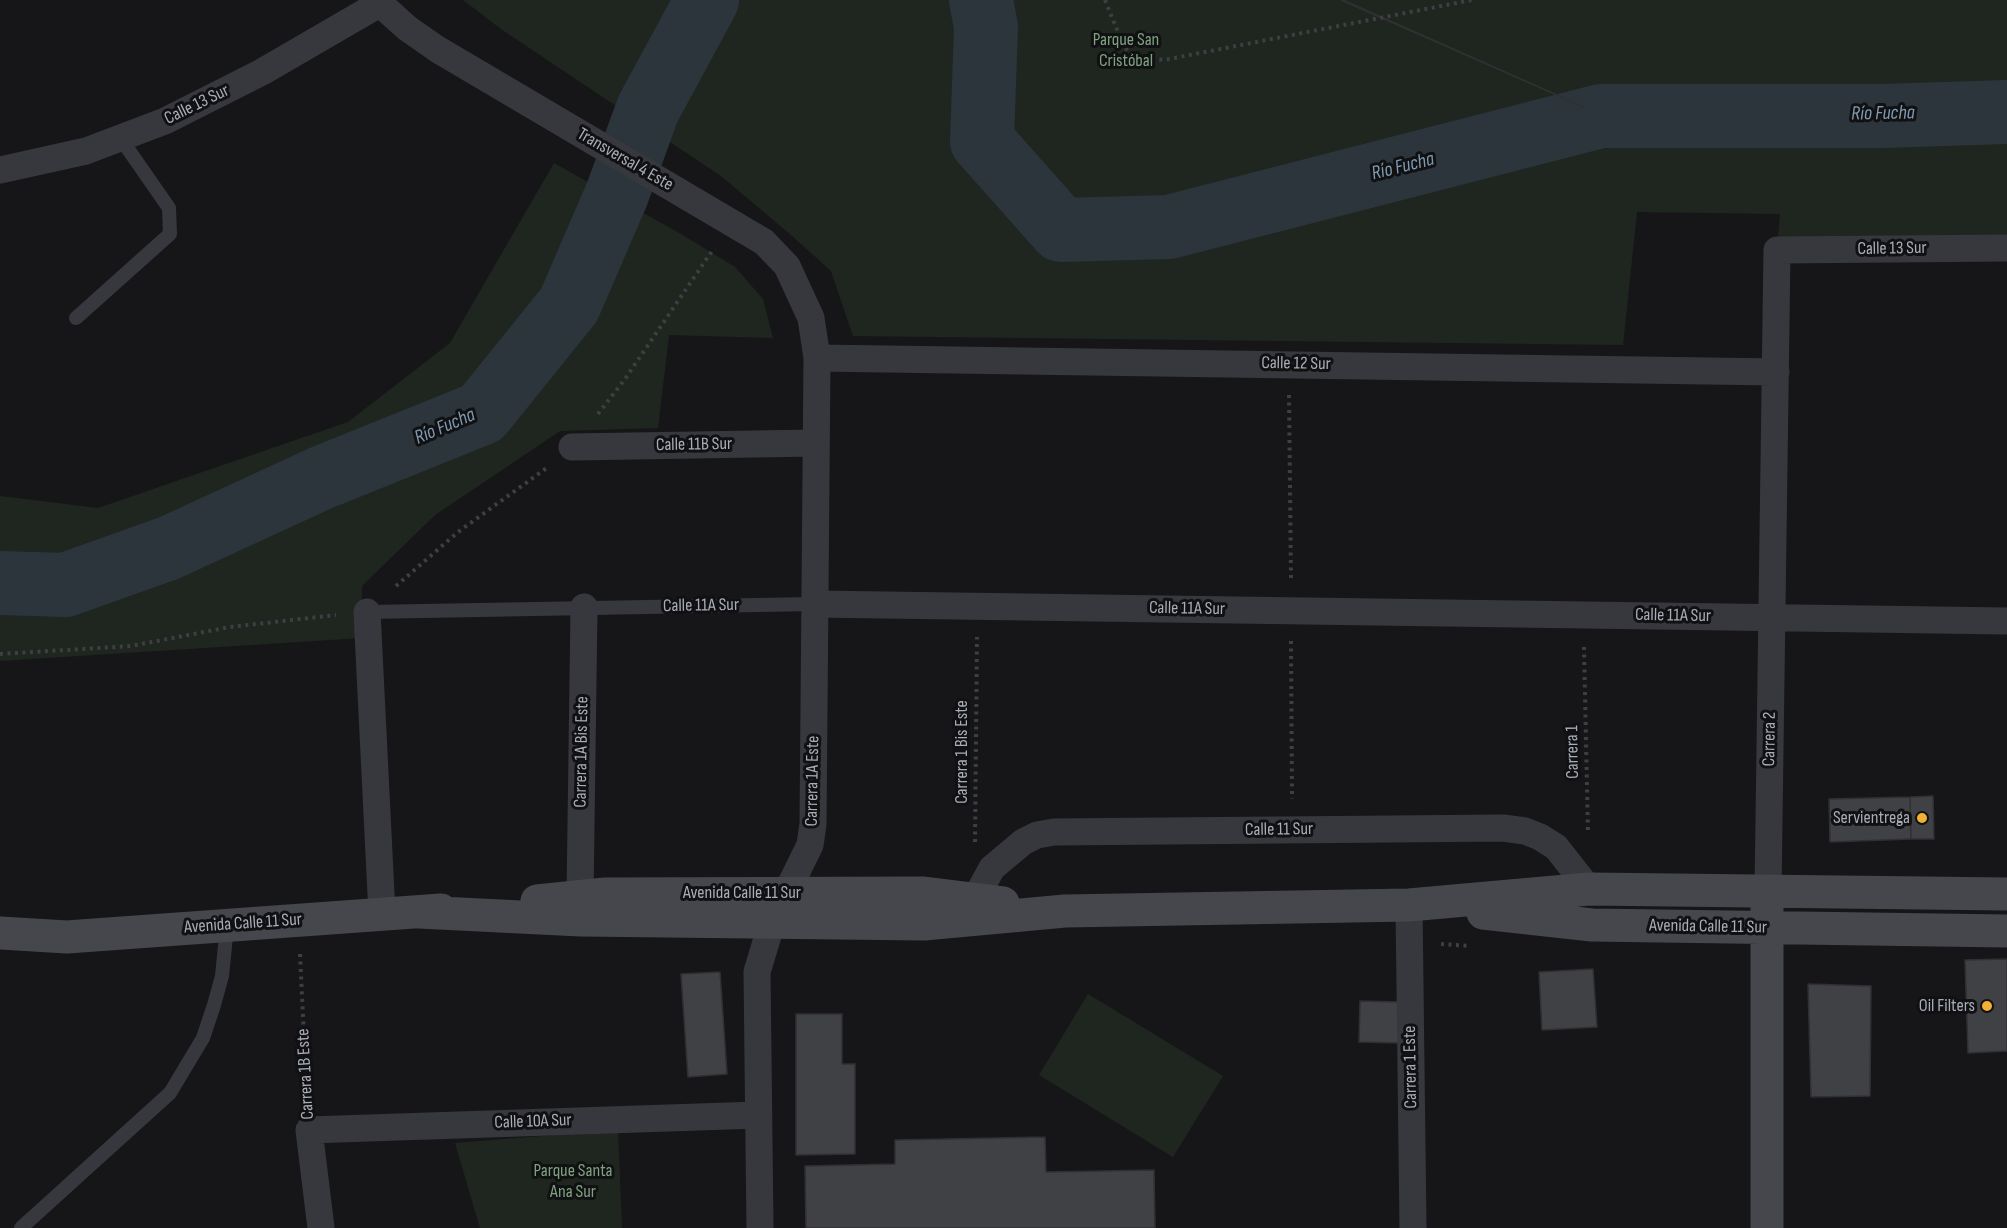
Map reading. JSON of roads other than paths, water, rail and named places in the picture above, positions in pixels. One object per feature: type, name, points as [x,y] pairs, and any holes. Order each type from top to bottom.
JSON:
[{"type":"main road","name":"Avenida Calle 11 Sur","points":[[419,912],[581,920],[924,924],[1065,911],[1409,905],[1589,889],[2007,894]]},
{"type":"main road","name":"Carrera 2","points":[[1767,1228],[1768,891]]},
{"type":"main road","name":"Avenida Calle 11 Sur","points":[[0,933],[67,937],[419,912],[605,894],[922,893],[1065,911]]},
{"type":"main road","name":"Avenida Calle 11 Sur","points":[[1409,905],[1592,925],[2007,931]]},
{"type":"main road","name":"Avenida Calle 11 Sur","points":[[0,952],[67,937]]},
{"type":"street","name":"Calle 13 Sur","points":[[0,170],[86,151],[165,121],[262,72],[377,2]]},
{"type":"street","name":"Transversal 4 Este","points":[[377,2],[407,28],[437,49],[732,221],[764,242],[787,266],[811,318],[817,358]]},
{"type":"street","name":"Calle 13 Sur","points":[[1777,250],[2007,248]]},
{"type":"street","name":"Carrera 2","points":[[1768,891],[1777,250]]},
{"type":"street","name":"Calle 12 Sur","points":[[817,358],[1776,372]]},
{"type":"street","name":"Carrera 1A Este","points":[[760,1228],[757,972],[772,922],[788,893],[810,845],[813,833],[817,358]]},
{"type":"street","name":"Calle 11B Sur","points":[[572,447],[816,443]]},
{"type":"street","name":"Calle 11A Sur","points":[[815,604],[2007,621]]},
{"type":"street","name":"Carrera 1A Bis Este","points":[[580,897],[584,607]]},
{"type":"street","points":[[367,612],[382,914]]},
{"type":"street","name":"Calle 11 Sur","points":[[975,899],[992,868],[1023,842],[1037,835],[1054,832],[1503,828],[1525,831],[1556,847],[1589,889]]},
{"type":"street","name":"Carrera 1 Este","points":[[1409,905],[1413,1228]]},
{"type":"street","name":"Calle 10A Sur","points":[[309,1130],[758,1114]]},
{"type":"street","name":"Carrera 1B Este","points":[[309,1130],[321,1228]]},
{"type":"lane","points":[[76,318],[170,234],[169,208],[121,139]]},
{"type":"lane","name":"Calle 11A Sur","points":[[367,612],[815,604]]},
{"type":"lane","points":[[21,1228],[170,1093],[203,1038],[222,976],[227,926]]},
{"type":"waterway","name":"Río Fucha","points":[[0,583],[65,585],[169,548],[321,478],[482,413],[569,305],[617,194],[648,109],[707,0]]},
{"type":"waterway","name":"Río Fucha","points":[[981,0],[986,27],[982,141],[1061,230],[1169,227],[1601,116],[1881,116],[2007,112]]},
{"type":"place","name":"Servientrega","points":[[1922,818]]},
{"type":"place","name":"Oil Filters","points":[[1987,1006]]},
{"type":"park label","name":"Parque San Cristóbal","points":[[1126,50]]},
{"type":"park label","name":"Parque Santa Ana Sur","points":[[573,1181]]}]
